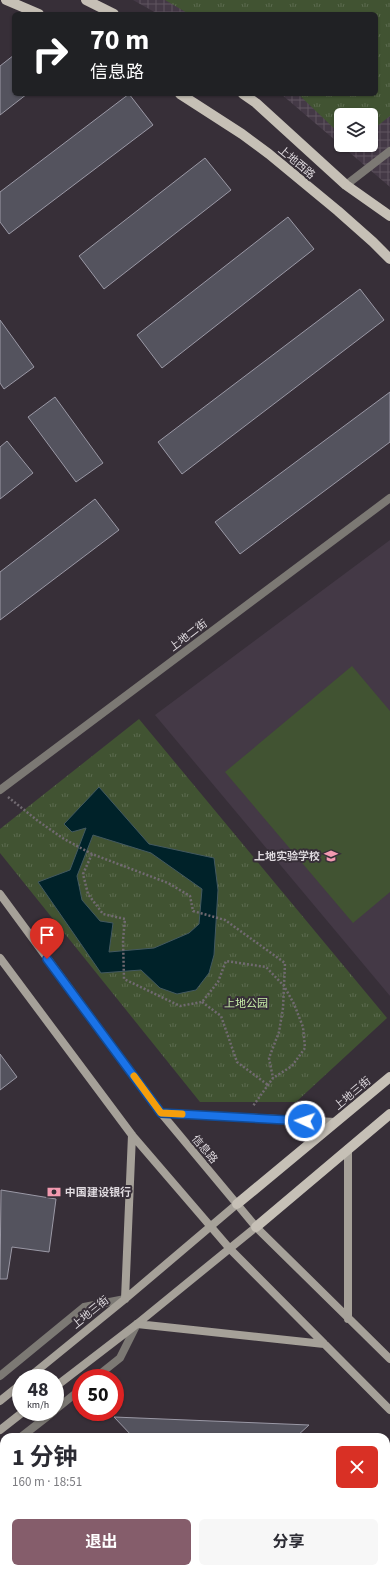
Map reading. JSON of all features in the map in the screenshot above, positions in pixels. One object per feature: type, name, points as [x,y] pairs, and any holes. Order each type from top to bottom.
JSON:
[{"type":"main road","points":[[6,0],[34,12]]},
{"type":"main road","points":[[86,0],[110,12]]},
{"type":"main road","name":"上地西路","points":[[183,96],[242,134],[269,154],[374,242],[390,259]]},
{"type":"main road","name":"上地西路","points":[[246,96],[256,103],[346,185],[390,216]]},
{"type":"main road","name":"信息路","points":[[0,894],[161,1113],[256,1226],[348,1319]]},
{"type":"main road","points":[[0,958],[132,1135],[211,1227],[230,1249],[390,1410]]},
{"type":"main road","name":"上地三街","points":[[237,1204],[390,1077]]},
{"type":"main road","points":[[161,1113],[336,1122]]},
{"type":"main road","points":[[64,1380],[137,1324],[230,1249],[390,1114]]},
{"type":"main road","points":[[125,1299],[132,1135]]},
{"type":"main road","points":[[348,1150],[348,1319],[390,1359]]},
{"type":"main road","points":[[125,1299],[237,1204]]},
{"type":"main road","name":"上地三街","points":[[39,1369],[125,1299]]},
{"type":"main road","points":[[137,1324],[324,1344]]},
{"type":"main road","points":[[0,1401],[12,1391]]},
{"type":"main road","points":[[0,1430],[12,1421]]},
{"type":"street","points":[[346,185],[390,151]]},
{"type":"street","name":"上地二街","points":[[3,793],[390,498]]},
{"type":"street","name":"上地三街","points":[[0,1376],[84,1307],[125,1299]]},
{"type":"street","points":[[106,1369],[120,1358],[137,1324]]},
{"type":"street","points":[[64,1403],[72,1396]]},
{"type":"street","points":[[26,1433],[41,1421]]},
{"type":"path","points":[[3,793],[38,821],[64,839],[92,854],[168,883],[190,896],[193,911],[225,920],[285,964],[283,1008],[278,1032],[269,1058],[273,1078]]},
{"type":"path","points":[[92,854],[83,874],[88,894],[103,914],[125,919],[123,940],[124,979],[180,1006],[202,1002],[218,982],[226,961],[266,967],[284,986],[294,1004],[303,1026],[305,1048],[292,1066],[273,1078],[244,1117]]},
{"type":"path","points":[[202,1002],[221,1016],[236,1062],[268,1085]]},
{"type":"shaded area","points":[[133,0],[390,0],[390,187],[349,152],[378,152],[378,108],[334,108],[334,139],[283,96],[378,96],[378,12],[154,12]]},
{"type":"shaded area","name":"上地实验学校","points":[[390,540],[390,996],[155,715]]},
{"type":"green space","points":[[165,0],[390,0],[390,116],[378,125],[378,108],[334,108],[334,128],[300,96],[378,96],[378,12],[186,12]]},
{"type":"green space","points":[[352,666],[390,711],[390,892],[353,923],[225,772]]},
{"type":"green space","name":"上地公园","points":[[139,719],[387,1018],[296,1102],[200,1102],[0,853],[0,829]]},
{"type":"water","points":[[99,787],[149,844],[214,858],[218,890],[214,955],[209,973],[196,990],[177,994],[160,988],[141,970],[101,973],[38,882],[70,870],[86,828],[72,832],[64,824]],"holes":[[[93,835],[151,853],[202,889],[199,924],[189,933],[154,948],[109,952],[113,923],[100,921],[82,900],[77,876]]]},
{"type":"building","points":[[12,57],[12,96],[24,96],[0,115],[0,66]]},
{"type":"building","points":[[126,96],[131,96],[153,125],[9,234],[0,222],[0,192]]},
{"type":"building","points":[[205,158],[231,190],[104,289],[79,256]]},
{"type":"building","points":[[288,217],[314,249],[162,368],[137,335]]},
{"type":"building","points":[[360,289],[384,320],[182,474],[158,442]]},
{"type":"building","points":[[0,320],[34,367],[4,389],[0,383]]},
{"type":"building","points":[[390,392],[390,442],[240,554],[215,522]]},
{"type":"building","points":[[55,397],[103,463],[76,482],[28,417]]},
{"type":"building","points":[[7,441],[33,473],[0,499],[0,447]]},
{"type":"building","points":[[95,499],[119,530],[0,620],[0,572]]},
{"type":"building","points":[[0,1054],[17,1077],[0,1090]]},
{"type":"building","points":[[1,1190],[56,1199],[49,1252],[12,1247],[7,1279],[0,1279]]},
{"type":"building","points":[[124,1417],[309,1425],[300,1433],[129,1433],[118,1421],[124,1421]]},
{"type":"slow traffic","points":[[134,1076],[161,1113],[182,1114]]},
{"type":"place","name":"上地实验学校","points":[[331,856]]},
{"type":"place","name":"中国建设银行","points":[[54,1192]]},
{"type":"route","points":[[47,959],[161,1113],[305,1121]]}]
